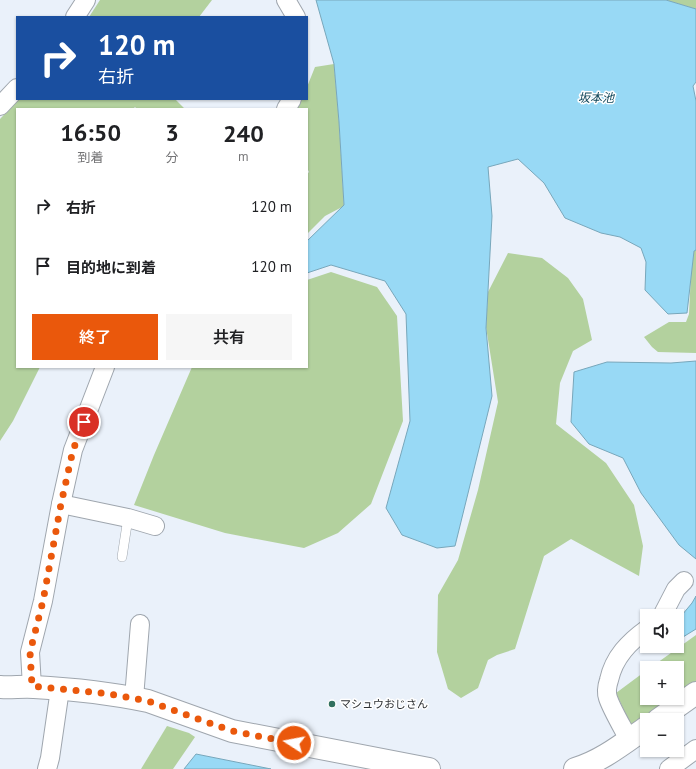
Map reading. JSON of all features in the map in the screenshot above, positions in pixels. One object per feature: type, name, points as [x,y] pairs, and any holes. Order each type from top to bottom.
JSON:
[{"type":"street","points":[[76,16],[86,0]]},
{"type":"street","points":[[286,0],[295,16]]},
{"type":"street","points":[[0,106],[16,89]]},
{"type":"street","points":[[32,686],[30,652],[43,601],[61,504],[73,450],[105,368]]},
{"type":"street","points":[[61,504],[128,518],[155,526]]},
{"type":"street","points":[[666,609],[676,590],[684,581]]},
{"type":"street","points":[[134,698],[140,624]]},
{"type":"street","points":[[629,740],[608,698],[607,687],[611,669],[616,658],[640,634]]},
{"type":"street","points":[[0,687],[32,686],[134,698],[148,701],[232,731],[421,768]]},
{"type":"street","points":[[47,769],[60,689]]},
{"type":"street","points":[[668,713],[696,693]]},
{"type":"street","points":[[575,769],[583,767],[610,753],[640,732]]},
{"type":"street","points":[[669,769],[696,749]]},
{"type":"lane","points":[[122,557],[128,518]]},
{"type":"green space","points":[[100,0],[212,0],[200,16],[90,16]]},
{"type":"green space","points":[[666,0],[696,0],[696,9]]},
{"type":"green space","points":[[334,64],[344,206],[325,216],[308,233],[308,108],[297,108],[301,100],[308,100],[308,84],[315,67]]},
{"type":"green space","points":[[18,100],[176,100],[184,108],[16,108],[16,368],[40,368],[13,421],[0,441],[0,119]]},
{"type":"green space","points":[[696,250],[696,353],[658,352],[644,337],[669,322],[686,322],[689,314],[691,273],[694,251]]},
{"type":"green space","points":[[508,253],[542,258],[568,278],[583,299],[592,340],[573,351],[560,383],[556,424],[606,463],[634,505],[643,546],[639,576],[571,539],[544,556],[515,649],[497,655],[488,660],[478,688],[461,698],[448,689],[437,652],[438,595],[458,560],[478,490],[498,402],[486,327],[488,292]]},
{"type":"green space","points":[[331,272],[377,287],[397,316],[403,421],[371,504],[338,533],[304,548],[225,533],[134,505],[192,368],[308,368],[308,280]]},
{"type":"green space","points":[[696,635],[696,682],[684,691],[684,661],[660,661],[671,653],[684,653],[684,644]]},
{"type":"green space","points":[[640,675],[640,705],[666,705],[655,713],[640,713],[640,725],[633,730],[616,693]]},
{"type":"green space","points":[[167,726],[189,733],[195,737],[173,769],[141,769]]},
{"type":"water","name":"坂本池","points":[[316,0],[666,0],[696,9],[696,82],[693,86],[696,101],[696,250],[694,251],[687,313],[668,314],[645,290],[646,262],[641,248],[620,237],[601,233],[565,218],[544,183],[518,159],[488,167],[492,216],[486,328],[492,396],[455,546],[437,548],[402,535],[386,508],[410,421],[406,314],[385,281],[331,265],[308,273],[308,240],[344,205],[334,64]]},
{"type":"water","points":[[696,361],[696,559],[679,545],[641,493],[623,458],[589,444],[571,422],[574,372],[607,362],[671,363]]},
{"type":"water","points":[[696,596],[696,629],[684,636],[684,613]]},
{"type":"water","points":[[196,754],[271,769],[184,769]]},
{"type":"place","name":"マシュウおじさん","points":[[332,704]]},
{"type":"route","points":[[84,422],[73,450],[61,504],[43,601],[30,652],[32,686],[110,694],[148,701],[232,731],[294,743]]}]
